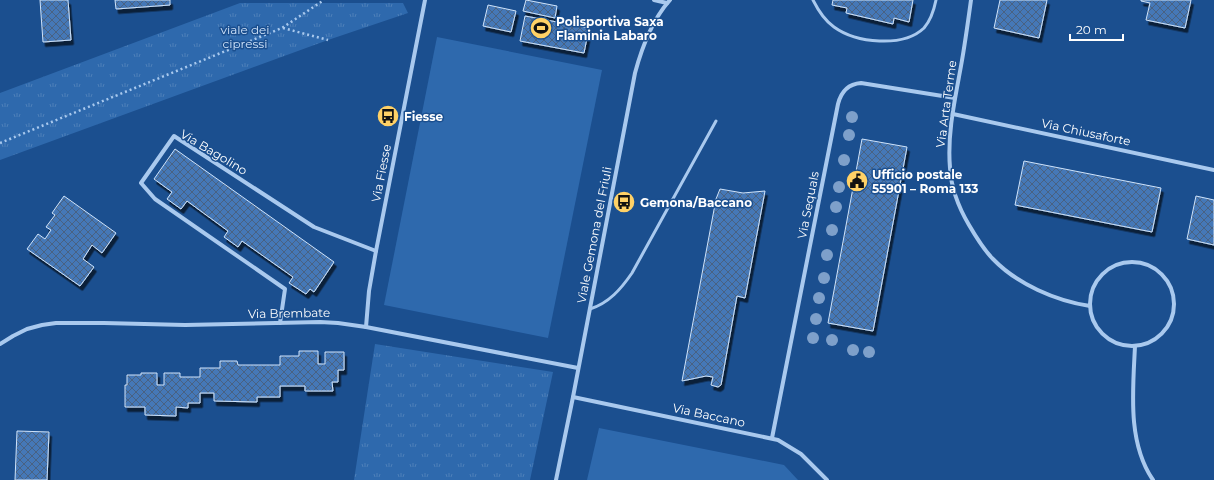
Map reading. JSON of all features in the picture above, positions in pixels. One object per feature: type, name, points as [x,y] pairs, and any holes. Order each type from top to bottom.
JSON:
[{"type":"street","name":"Via Fiesse","points":[[366,328],[376,251],[425,0]]},
{"type":"street","points":[[654,0],[668,2]]},
{"type":"street","name":"Via Arta Terme","points":[[971,0],[955,98],[949,160],[953,186],[960,207],[966,221],[984,249],[1008,272],[1048,295],[1062,300],[1090,306]]},
{"type":"street","name":"Viale Gemona del Friuli","points":[[556,480],[635,73],[651,30],[668,2]]},
{"type":"street","name":"Via Sequals","points":[[772,438],[841,94],[849,86],[861,83],[955,98]]},
{"type":"street","name":"Via Chiusaforte","points":[[953,114],[1214,170]]},
{"type":"street","name":"Via Bagolino","points":[[280,323],[285,289],[155,199],[141,183],[174,136],[314,228],[376,251]]},
{"type":"street","points":[[1135,261],[1148,264],[1160,272],[1169,283],[1174,296],[1174,311],[1169,324],[1160,335],[1149,343],[1135,346],[1121,345],[1109,340],[1099,330],[1092,319],[1090,306],[1092,291],[1098,279],[1108,269],[1121,263],[1135,261]]},
{"type":"street","name":"Via Brembate","points":[[0,344],[27,329],[42,324],[56,323],[185,325],[320,322],[338,323],[578,368]]},
{"type":"street","points":[[1135,346],[1133,392],[1136,431],[1140,456],[1153,480]]},
{"type":"street","name":"Via Baccano","points":[[573,397],[772,438],[782,442],[801,454],[827,480]]},
{"type":"lane","points":[[813,0],[821,14],[835,28],[858,37],[886,41],[894,41],[912,36],[924,28],[932,16],[936,0]]},
{"type":"lane","points":[[590,309],[609,299],[621,288],[632,273],[716,121]]},
{"type":"path","points":[[0,143],[282,28],[324,0]]},
{"type":"path","points":[[282,28],[328,40]]},
{"type":"green space","name":"viale dei cipressi","points":[[240,3],[403,3],[408,13],[328,40],[0,160],[0,93]]},
{"type":"green space","points":[[437,37],[602,70],[548,338],[384,305]]},
{"type":"green space","points":[[375,344],[553,372],[530,480],[354,480]]},
{"type":"green space","points":[[599,428],[784,465],[798,480],[587,480]]},
{"type":"building","points":[[40,0],[68,0],[71,40],[43,42]]},
{"type":"building","points":[[115,0],[170,0],[170,5],[116,9]]},
{"type":"building","points":[[526,0],[557,6],[555,18],[523,11]]},
{"type":"building","points":[[833,0],[913,0],[909,22],[894,18],[893,24],[846,13],[847,8],[832,5]]},
{"type":"building","points":[[1000,0],[1047,0],[1039,38],[994,28]]},
{"type":"building","points":[[1141,0],[1191,0],[1185,28],[1146,20],[1150,3]]},
{"type":"building","points":[[488,5],[516,11],[511,32],[483,26]]},
{"type":"building","points":[[525,16],[589,28],[584,53],[520,41]]},
{"type":"building","points":[[862,139],[907,147],[873,331],[828,323]]},
{"type":"building","points":[[175,149],[334,262],[314,292],[310,289],[306,294],[289,283],[293,277],[242,241],[238,247],[224,237],[228,231],[187,201],[181,209],[167,199],[172,192],[154,179]]},
{"type":"building","points":[[1024,161],[1161,188],[1152,232],[1015,205]]},
{"type":"building","points":[[720,189],[743,193],[765,191],[745,298],[737,296],[721,385],[718,387],[711,385],[713,377],[706,376],[682,381],[716,199]]},
{"type":"building","points":[[64,196],[116,233],[102,253],[92,245],[83,259],[94,267],[80,286],[27,249],[38,234],[45,239],[51,230],[46,227],[55,215],[52,213]]},
{"type":"building","points":[[1196,196],[1214,200],[1214,245],[1187,239]]},
{"type":"building","points":[[299,351],[318,351],[318,364],[325,364],[325,352],[344,352],[344,370],[338,370],[338,382],[332,382],[333,391],[305,391],[305,386],[280,386],[280,397],[257,397],[257,402],[214,401],[214,393],[200,393],[200,403],[188,403],[188,408],[176,407],[176,416],[145,415],[145,407],[125,407],[125,385],[127,385],[127,375],[157,373],[157,385],[164,385],[164,373],[180,373],[180,377],[200,377],[200,368],[220,368],[220,361],[237,361],[238,365],[280,365],[280,356],[299,356]]},
{"type":"building","points":[[17,431],[49,432],[47,480],[15,480]]},
{"type":"place","name":"Polisportiva Saxa Flaminia Labaro","points":[[541,28]]},
{"type":"place","name":"Fiesse","points":[[388,116]]},
{"type":"place","name":"Ufficio postale 55901 – Roma 133","points":[[857,181]]},
{"type":"place","name":"Gemona/Baccano","points":[[624,202]]}]
